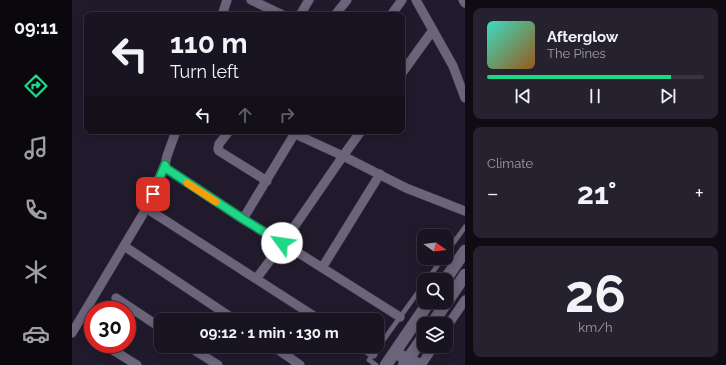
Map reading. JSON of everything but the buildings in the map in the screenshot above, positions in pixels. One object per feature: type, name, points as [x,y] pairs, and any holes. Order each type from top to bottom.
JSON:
[{"type":"main road","points":[[449,273],[465,250]]},
{"type":"main road","points":[[437,317],[465,275]]},
{"type":"main road","points":[[386,365],[424,309]]},
{"type":"main road","points":[[406,362],[417,346]]},
{"type":"main road","points":[[394,352],[406,362],[420,365]]},
{"type":"street","points":[[223,12],[227,0]]},
{"type":"street","points":[[251,0],[277,12]]},
{"type":"street","points":[[302,12],[309,0]]},
{"type":"street","points":[[337,12],[347,0]]},
{"type":"street","points":[[393,12],[402,0]]},
{"type":"street","points":[[416,0],[453,66],[465,98]]},
{"type":"street","points":[[405,69],[433,30]]},
{"type":"street","points":[[72,333],[146,208],[165,165],[175,134]]},
{"type":"street","points":[[227,134],[219,144],[219,151],[267,181]]},
{"type":"street","points":[[243,219],[297,134]]},
{"type":"street","points":[[300,134],[406,188],[465,211]]},
{"type":"street","points":[[256,279],[359,134]]},
{"type":"street","points":[[165,165],[167,169],[243,219],[400,317]]},
{"type":"street","points":[[322,268],[380,174]]},
{"type":"street","points":[[146,208],[309,313]]},
{"type":"street","points":[[124,246],[224,313]]},
{"type":"street","points":[[116,298],[154,323]]},
{"type":"street","points":[[453,318],[465,300]]},
{"type":"street","points":[[118,353],[137,365]]},
{"type":"street","points":[[195,353],[204,361],[218,365]]},
{"type":"street","points":[[283,353],[300,365]]},
{"type":"street","points":[[420,365],[429,353]]},
{"type":"lane","points":[[453,243],[465,227]]},
{"type":"lane","points":[[376,365],[369,360],[417,294]]},
{"type":"slow traffic","points":[[187,183],[216,202]]},
{"type":"route","points":[[153,194],[165,165],[167,169],[282,243]]}]
